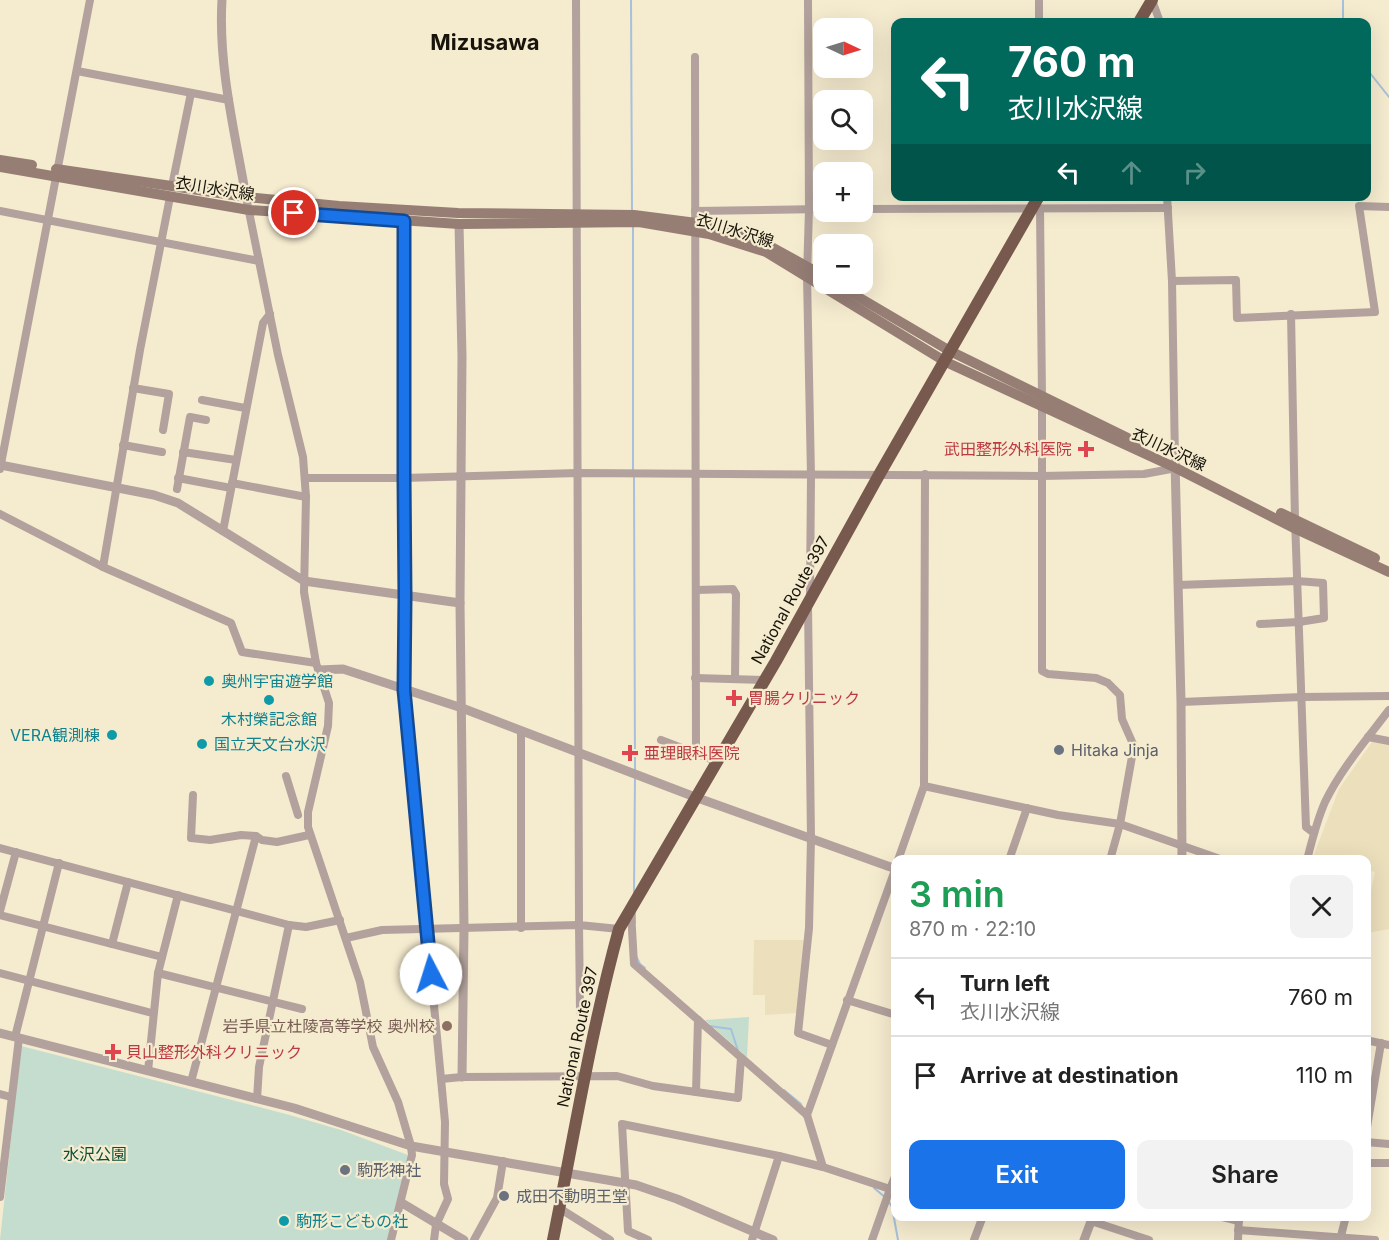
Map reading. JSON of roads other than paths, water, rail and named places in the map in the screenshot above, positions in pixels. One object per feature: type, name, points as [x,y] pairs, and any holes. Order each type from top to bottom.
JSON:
[{"type":"highway","points":[[1141,18],[1152,0]]},
{"type":"highway","name":"National Route 397","points":[[553,1240],[584,1076],[619,929],[764,680],[879,475],[1037,205]]},
{"type":"main road","name":"衣川水沢線","points":[[0,160],[58,173]]},
{"type":"main road","name":"衣川水沢線","points":[[0,167],[58,173],[171,191],[458,213],[577,219]]},
{"type":"main road","name":"衣川水沢線","points":[[171,191],[249,210],[404,221],[459,224],[634,214],[695,227],[712,225],[768,245],[948,356],[1296,524],[1389,572]]},
{"type":"main road","name":"衣川水沢線","points":[[807,271],[813,273]]},
{"type":"main road","name":"衣川水沢線","points":[[852,294],[948,356]]},
{"type":"main road","name":"衣川水沢線","points":[[1296,524],[1389,564]]},
{"type":"street","points":[[90,0],[0,466],[116,487],[167,499],[304,581],[460,603]]},
{"type":"street","points":[[222,0],[221,36],[229,100],[246,197],[306,478],[304,592],[317,666],[330,712],[308,812],[309,835],[360,982],[373,1047],[398,1102],[411,1146],[412,1155],[402,1203],[391,1240]]},
{"type":"street","points":[[576,0],[580,1011]]},
{"type":"street","points":[[808,0],[807,271],[811,476],[809,600],[811,838],[809,928],[798,1033],[832,1045]]},
{"type":"street","points":[[1039,0],[1040,18]]},
{"type":"street","points":[[1152,0],[1159,18]]},
{"type":"street","points":[[694,57],[697,473],[696,754]]},
{"type":"street","points":[[77,71],[229,100]]},
{"type":"street","points":[[103,567],[133,388],[191,93]]},
{"type":"street","points":[[1167,201],[1172,281],[1182,855]]},
{"type":"street","points":[[873,209],[1037,205],[1168,208]]},
{"type":"street","points":[[1037,205],[1042,402],[1042,671],[1048,674],[1096,678],[1108,683],[1120,695],[1122,719],[1133,744],[1133,751],[1120,824],[1111,855]]},
{"type":"street","points":[[1172,281],[1236,280],[1237,318],[1375,312],[1359,206],[1389,207]]},
{"type":"street","points":[[695,211],[813,210]]},
{"type":"street","points":[[0,211],[259,261]]},
{"type":"street","points":[[404,221],[404,690],[441,1079],[445,1152],[444,1184],[448,1199],[436,1225],[434,1240]]},
{"type":"street","points":[[459,224],[462,356],[460,603],[464,929],[462,1077]]},
{"type":"street","points":[[223,531],[263,323],[270,314]]},
{"type":"street","points":[[1291,314],[1306,827],[1314,833]]},
{"type":"street","points":[[133,388],[169,394],[163,430]]},
{"type":"street","points":[[202,400],[245,408]]},
{"type":"street","points":[[177,489],[190,417],[206,420]]},
{"type":"street","points":[[123,445],[162,452]]},
{"type":"street","points":[[183,452],[236,460]]},
{"type":"street","points":[[306,478],[461,477],[578,473],[1041,476],[1144,474],[1175,465]]},
{"type":"street","points":[[900,855],[924,786],[924,474]]},
{"type":"street","points":[[178,478],[306,496]]},
{"type":"street","points":[[0,514],[103,567],[231,623],[242,652],[343,669],[462,708],[695,797],[891,867]]},
{"type":"street","points":[[1178,585],[1298,581],[1323,583],[1324,618],[1260,624]]},
{"type":"street","points":[[696,590],[733,589],[736,594],[735,679]]},
{"type":"street","points":[[695,678],[764,680]]},
{"type":"street","points":[[1181,702],[1389,696]]},
{"type":"street","points":[[1308,855],[1326,802],[1341,775],[1389,710]]},
{"type":"street","points":[[521,731],[521,928]]},
{"type":"street","points":[[1368,737],[1389,741]]},
{"type":"street","points":[[661,740],[716,760]]},
{"type":"street","points":[[286,776],[298,815]]},
{"type":"street","points":[[924,786],[1027,808],[1120,824],[1210,855]]},
{"type":"street","points":[[193,795],[191,838],[210,840],[256,836],[262,840],[277,842],[309,835]]},
{"type":"street","points":[[1011,855],[1027,808]]},
{"type":"street","points":[[191,1082],[256,836]]},
{"type":"street","points":[[0,848],[289,925],[306,927],[340,920]]},
{"type":"street","points":[[16,852],[0,913],[43,927],[162,957]]},
{"type":"street","points":[[0,1197],[17,1037],[59,863]]},
{"type":"street","points":[[807,1114],[891,879]]},
{"type":"street","points":[[112,945],[128,882]]},
{"type":"street","points":[[147,1071],[158,973],[178,895]]},
{"type":"street","points":[[631,909],[634,964],[807,1114],[823,1167]]},
{"type":"street","points":[[257,1099],[259,1067],[289,925]]},
{"type":"street","points":[[346,938],[382,930],[579,925],[619,929]]},
{"type":"street","points":[[0,973],[152,1013]]},
{"type":"street","points":[[158,973],[302,1009]]},
{"type":"street","points":[[847,1000],[891,1013]]},
{"type":"street","points":[[696,1092],[698,1020]]},
{"type":"street","points":[[0,1033],[304,1111],[411,1146],[624,1182],[652,1190],[754,1236],[773,1240]]},
{"type":"street","points":[[1371,1110],[1385,1044]]},
{"type":"street","points":[[441,1079],[617,1076],[653,1086],[738,1098],[741,1058]]},
{"type":"street","points":[[0,1094],[11,1097]]},
{"type":"street","points":[[644,1239],[628,1231],[622,1124],[779,1156],[823,1167],[890,1189],[872,1240]]},
{"type":"street","points":[[1371,1142],[1389,1144]]},
{"type":"street","points":[[754,1236],[779,1156]]},
{"type":"street","points":[[474,1240],[497,1198],[503,1161]]},
{"type":"street","points":[[1371,1163],[1389,1164]]},
{"type":"street","points":[[402,1203],[464,1240]]},
{"type":"street","points":[[559,1209],[610,1240]]},
{"type":"street","points":[[974,1240],[981,1221]]},
{"type":"street","points":[[1084,1240],[1091,1221]]},
{"type":"street","points":[[1097,1221],[1149,1240]]},
{"type":"street","points":[[1340,1238],[1345,1221]]},
{"type":"street","points":[[1238,1240],[1239,1222],[1340,1238],[1375,1240]]},
{"type":"waterway","points":[[631,0],[632,212]]},
{"type":"waterway","points":[[1343,0],[1343,18]]},
{"type":"waterway","points":[[1371,74],[1389,97]]},
{"type":"waterway","points":[[633,227],[633,470]]},
{"type":"waterway","points":[[634,476],[635,770]]},
{"type":"waterway","points":[[634,893],[635,776]]},
{"type":"waterway","points":[[635,911],[635,923]]},
{"type":"waterway","points":[[636,956],[645,968]]},
{"type":"waterway","points":[[709,1026],[731,1029],[738,1051]]},
{"type":"waterway","points":[[784,1090],[802,1107]]},
{"type":"waterway","points":[[874,1188],[886,1198]]},
{"type":"waterway","points":[[895,1221],[898,1240]]},
{"type":"place","name":"武田整形外科医院","points":[[1086,449]]},
{"type":"place","name":"奥州宇宙遊学館","points":[[209,681]]},
{"type":"place","name":"胃腸クリニック","points":[[734,698]]},
{"type":"place","name":"木村榮記念館","points":[[269,700]]},
{"type":"place","name":"VERA観測棟","points":[[112,735]]},
{"type":"place","name":"国立天文台水沢","points":[[202,744]]},
{"type":"place","name":"Hitaka Jinja","points":[[1059,750]]},
{"type":"place","name":"亜理眼科医院","points":[[630,753]]},
{"type":"place","name":"岩手県立杜陵高等学校 奥州校","points":[[447,1026]]},
{"type":"place","name":"貝山整形外科クリニック","points":[[113,1052]]},
{"type":"place","name":"駒形神社","points":[[345,1170]]},
{"type":"place","name":"成田不動明王堂","points":[[504,1196]]},
{"type":"place","name":"駒形こどもの社","points":[[284,1221]]},
{"type":"district","name":"Mizusawa","points":[[485,42]]},
{"type":"park label","name":"水沢公園","points":[[95,1154]]}]
